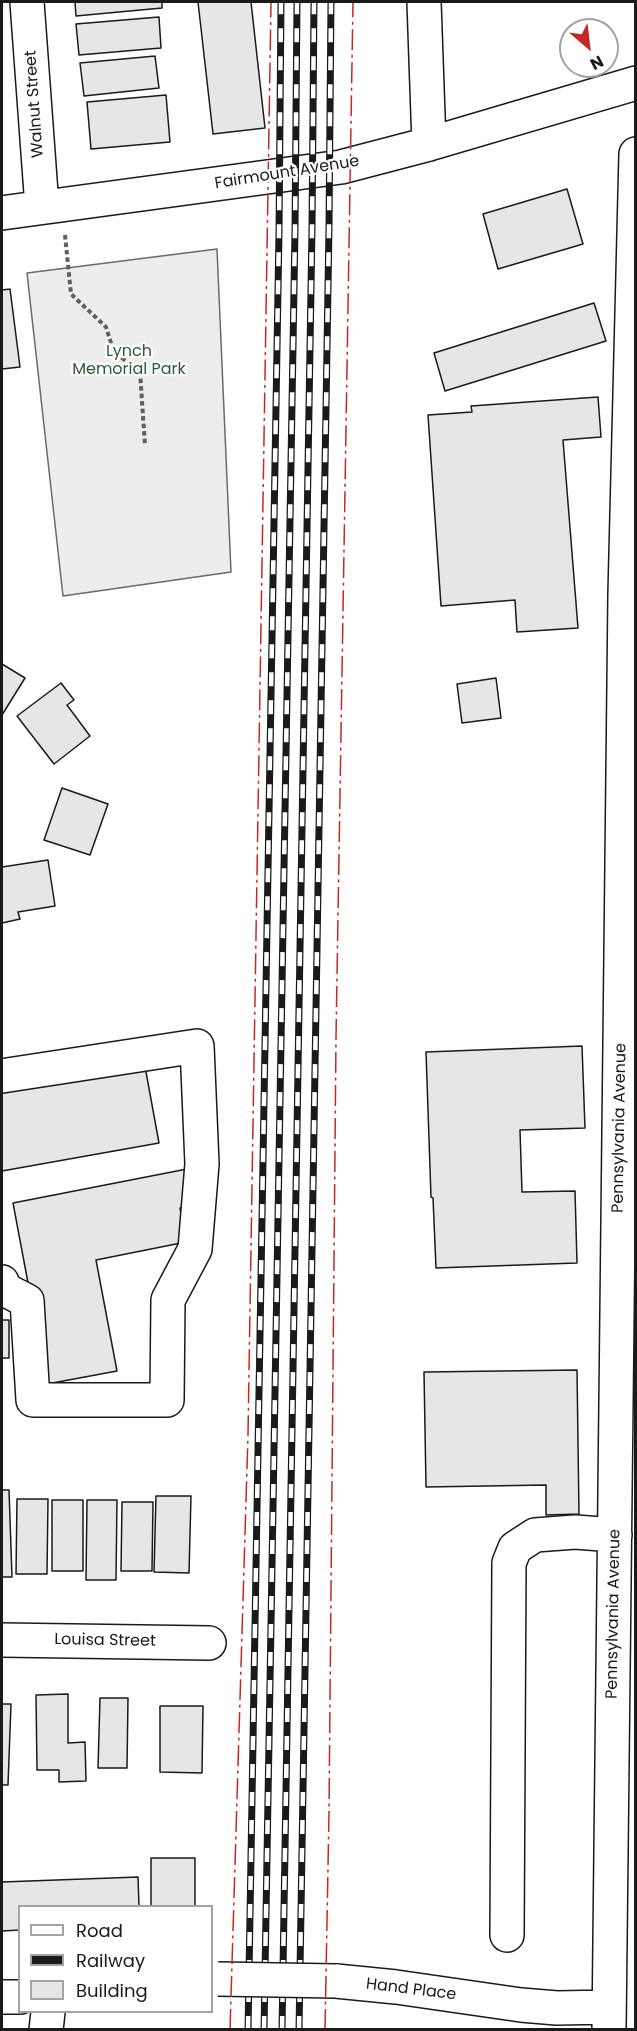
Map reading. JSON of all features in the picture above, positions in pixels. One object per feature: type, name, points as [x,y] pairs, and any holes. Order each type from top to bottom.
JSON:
[{"type":"street","name":"Walnut Street","points":[[27,2],[52,206]]},
{"type":"street","points":[[424,2],[429,144]]},
{"type":"street","name":"Fairmount Avenue","points":[[2,213],[341,166],[429,144],[636,83]]},
{"type":"street","name":"Pennsylvania Avenue","points":[[616,2004],[624,1747],[615,1535],[626,1475],[636,154]]},
{"type":"street","points":[[2,1076],[197,1046],[202,1164],[195,1249],[168,1300],[167,1400],[33,1400],[27,1301],[2,1288],[2,1282]]},
{"type":"street","points":[[507,1935],[508,1563],[515,1548],[535,1535],[575,1532],[615,1535]]},
{"type":"street","name":"Louisa Street","points":[[2,1640],[209,1643]]},
{"type":"street","name":"Hand Place","points":[[215,1979],[336,1981],[557,2008],[616,2004]]},
{"type":"street","points":[[2,1998],[18,1997]]},
{"type":"street","points":[[46,2030],[48,2013]]},
{"type":"path","points":[[52,206],[72,294],[106,327],[112,346],[122,358],[140,372],[145,445]]},
{"type":"shaded area","name":"Lynch Memorial Park","points":[[217,249],[231,572],[63,596],[27,273]]},
{"type":"building","points":[[75,2],[162,2],[162,8],[76,16]]},
{"type":"building","points":[[198,2],[251,2],[265,128],[213,134]]},
{"type":"building","points":[[159,17],[161,48],[79,55],[76,24]]},
{"type":"building","points":[[155,56],[159,88],[84,96],[80,63]]},
{"type":"building","points":[[166,95],[170,142],[91,149],[87,102]]},
{"type":"building","points":[[567,189],[583,244],[498,269],[483,214]]},
{"type":"building","points":[[10,289],[20,367],[2,369],[2,290]]},
{"type":"building","points":[[594,303],[606,341],[445,391],[434,353]]},
{"type":"building","points":[[598,397],[601,437],[563,440],[578,628],[517,632],[515,600],[441,606],[428,415],[472,412],[471,406]]},
{"type":"building","points":[[2,664],[25,678],[2,715]]},
{"type":"building","points":[[496,678],[501,718],[462,723],[457,684]]},
{"type":"building","points":[[61,683],[74,700],[67,705],[90,736],[54,764],[17,716]]},
{"type":"building","points":[[62,788],[108,804],[90,855],[44,840]]},
{"type":"building","points":[[48,860],[55,906],[18,912],[20,919],[2,923],[2,867]]},
{"type":"building","points":[[582,1046],[585,1128],[520,1130],[522,1192],[575,1191],[577,1263],[436,1268],[426,1052]]},
{"type":"building","points":[[144,1061],[159,1143],[2,1171],[2,1087]]},
{"type":"building","points":[[187,1169],[194,1205],[180,1208],[186,1242],[96,1260],[117,1371],[47,1384],[13,1203]]},
{"type":"building","points":[[2,1320],[9,1320],[9,1358],[2,1358]]},
{"type":"building","points":[[577,1370],[579,1514],[546,1515],[546,1485],[426,1487],[424,1372]]},
{"type":"building","points":[[2,1490],[9,1490],[12,1577],[2,1577]]},
{"type":"building","points":[[156,1496],[191,1496],[189,1573],[154,1572]]},
{"type":"building","points":[[17,1499],[48,1499],[47,1574],[16,1574]]},
{"type":"building","points":[[52,1500],[83,1500],[83,1571],[52,1571]]},
{"type":"building","points":[[87,1500],[117,1500],[116,1580],[86,1580]]},
{"type":"building","points":[[122,1502],[153,1502],[152,1571],[121,1571]]},
{"type":"building","points":[[68,1694],[68,1743],[85,1742],[86,1781],[59,1782],[59,1770],[37,1770],[36,1695]]},
{"type":"building","points":[[100,1698],[128,1698],[127,1768],[98,1768]]},
{"type":"building","points":[[2,1704],[11,1704],[8,1785],[2,1785]]},
{"type":"building","points":[[160,1706],[203,1706],[202,1773],[160,1772]]},
{"type":"building","points":[[151,1858],[195,1858],[195,1905],[151,1905]]},
{"type":"building","points":[[138,1877],[139,1905],[18,1905],[18,1930],[2,1931],[2,1882]]},
{"type":"railway","points":[[248,2030],[281,2]]},
{"type":"railway","points":[[264,2030],[297,2]]},
{"type":"railway","points":[[282,2030],[314,2]]},
{"type":"railway","points":[[299,2030],[331,2]]},
{"type":"power","points":[[230,2030],[248,1435],[271,2]]},
{"type":"power","points":[[325,2030],[336,1038],[353,2]]}]
